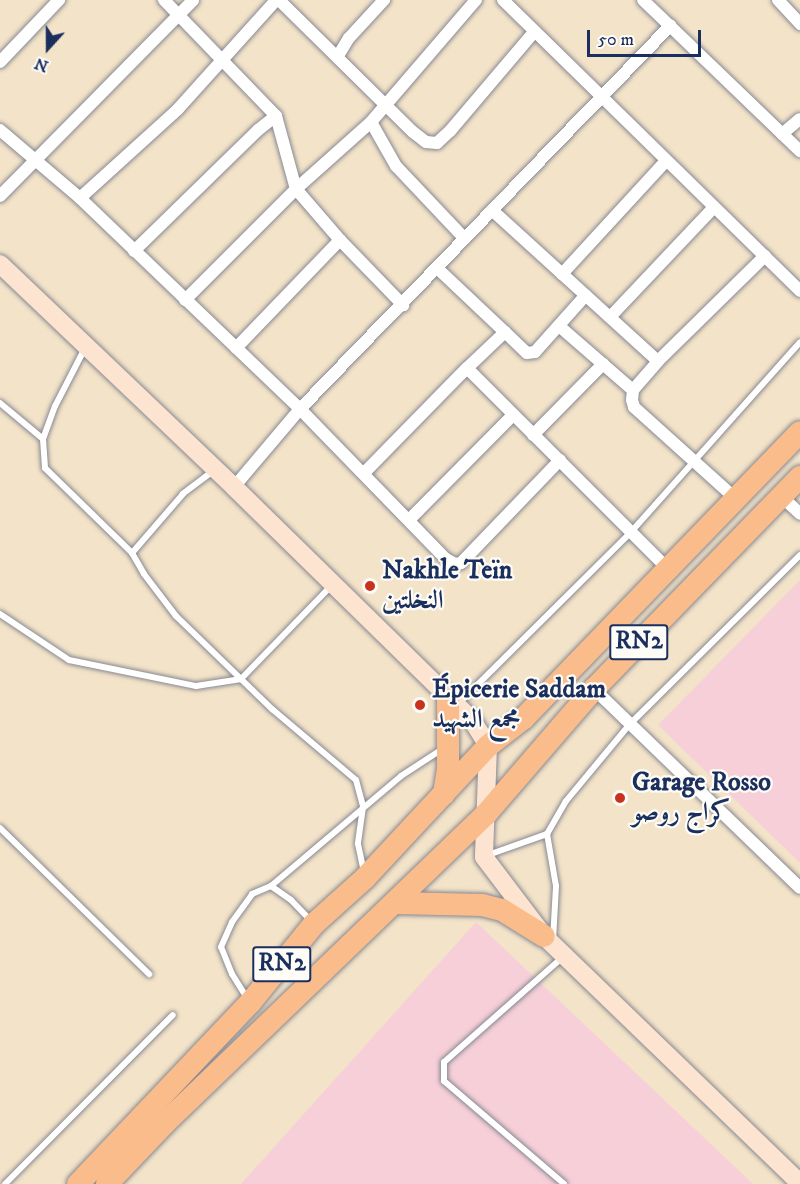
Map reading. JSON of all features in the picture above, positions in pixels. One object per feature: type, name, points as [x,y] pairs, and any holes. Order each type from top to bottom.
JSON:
[{"type":"highway","name":"RN2","points":[[78,1184],[250,1003],[314,924],[365,878],[488,746],[524,718],[800,432]]},
{"type":"highway","name":"RN2","points":[[107,1184],[165,1123],[486,814],[594,689],[800,477]]},
{"type":"highway","points":[[444,794],[448,770],[452,701]]},
{"type":"highway","points":[[396,903],[482,905],[502,910],[554,946]]},
{"type":"street","points":[[3,53],[59,0]]},
{"type":"street","points":[[164,0],[276,116],[296,189],[340,240],[403,305]]},
{"type":"street","points":[[0,196],[193,0]]},
{"type":"street","points":[[80,198],[178,109],[278,0],[426,142],[437,143],[450,131],[534,32]]},
{"type":"street","points":[[338,56],[349,38],[384,0]]},
{"type":"street","points":[[185,300],[296,189],[371,122],[476,0]]},
{"type":"street","points":[[502,0],[800,291]]},
{"type":"street","points":[[643,0],[800,152]]},
{"type":"street","points":[[778,0],[798,16]]},
{"type":"street","points":[[234,487],[300,409],[403,305],[670,26]]},
{"type":"street","points":[[134,252],[258,130],[276,116]]},
{"type":"street","points":[[782,134],[800,119]]},
{"type":"street","points":[[371,122],[396,166],[465,239]]},
{"type":"street","points":[[0,130],[80,198],[300,409],[410,519],[446,559],[454,564],[461,563],[560,460]]},
{"type":"street","points":[[562,274],[666,161]]},
{"type":"street","points":[[611,316],[714,207]]},
{"type":"street","points":[[493,211],[658,361]]},
{"type":"street","points":[[236,348],[340,240]]},
{"type":"street","points":[[736,499],[634,407],[633,390],[658,361],[765,256]]},
{"type":"street","points":[[0,264],[234,487],[472,720],[488,746],[484,856],[554,946],[800,1183]]},
{"type":"street","points":[[436,268],[531,354],[586,295]]},
{"type":"street","points":[[559,326],[633,390]]},
{"type":"street","points":[[364,473],[505,332]]},
{"type":"street","points":[[533,435],[603,364]]},
{"type":"street","points":[[467,368],[512,416],[560,460],[668,569]]},
{"type":"street","points":[[410,519],[512,416]]},
{"type":"street","points":[[781,496],[800,513]]},
{"type":"street","points":[[594,689],[800,888]]},
{"type":"lane","points":[[452,701],[631,532],[800,342]]},
{"type":"lane","points":[[86,346],[55,406],[43,439],[45,468],[132,553],[144,574],[176,615],[241,679],[356,780],[363,807],[358,844],[365,878]]},
{"type":"lane","points":[[0,403],[43,439]]},
{"type":"lane","points":[[132,553],[183,494],[215,469]]},
{"type":"lane","points":[[564,1184],[444,1081],[444,1062],[554,946],[556,886],[547,834],[566,801],[630,724],[800,555]]},
{"type":"lane","points":[[0,614],[69,660],[196,686],[241,679],[333,584]]},
{"type":"lane","points":[[250,1003],[232,974],[222,948],[232,922],[252,894],[271,886],[400,776],[449,745]]},
{"type":"lane","points":[[0,828],[148,974]]},
{"type":"lane","points":[[484,856],[547,834]]},
{"type":"lane","points":[[271,886],[291,900],[314,924]]},
{"type":"lane","points":[[5,1184],[173,1016]]},
{"type":"shaded area","points":[[800,580],[800,863],[658,725]]},
{"type":"shaded area","points":[[476,922],[753,1184],[241,1184]]},
{"type":"place","name":"Nakhle Teïn النخلتين","points":[[370,586]]},
{"type":"place","name":"Épicerie Saddam مجمع الشهيد","points":[[420,705]]},
{"type":"place","name":"Garage Rosso كراج روصو","points":[[620,798]]}]
